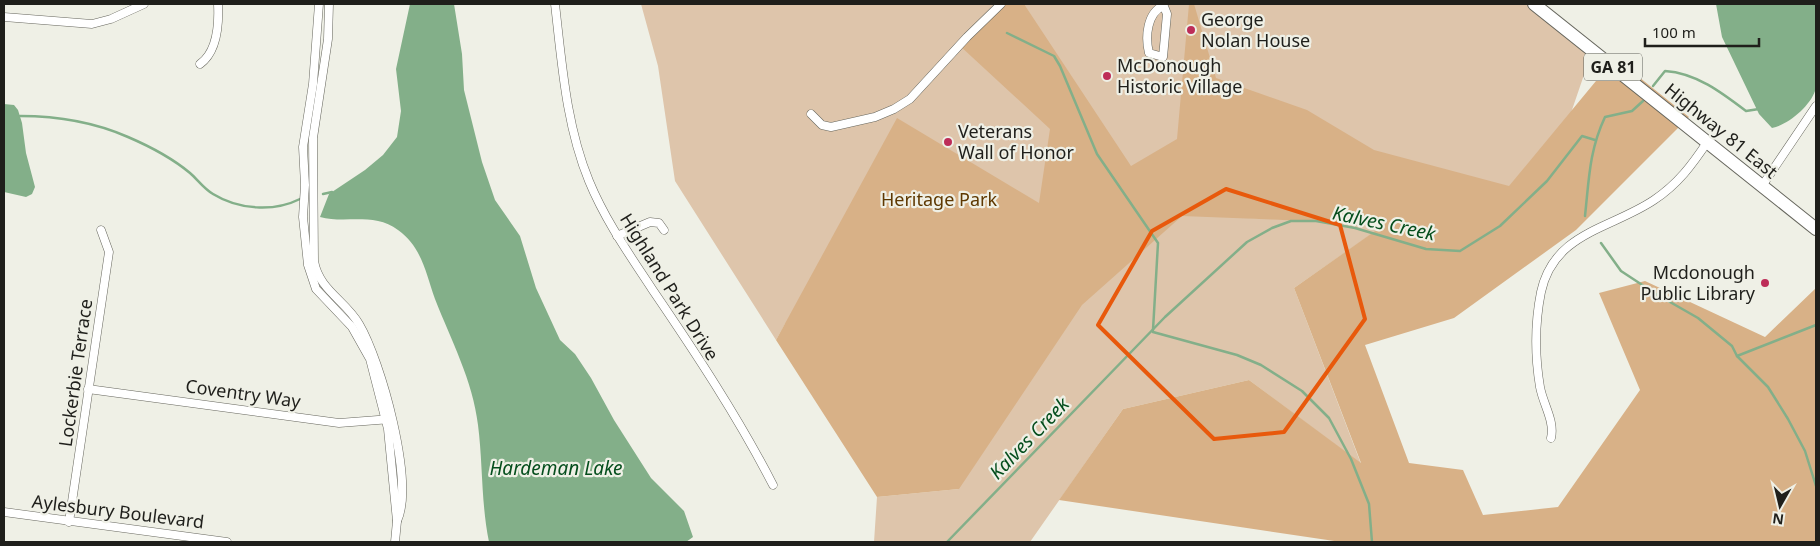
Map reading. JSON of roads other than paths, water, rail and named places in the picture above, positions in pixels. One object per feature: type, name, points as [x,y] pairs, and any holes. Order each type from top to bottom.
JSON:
[{"type":"main road","name":"Highway 81 East","points":[[1534,4],[1816,229]]},
{"type":"street","points":[[4,17],[92,24],[112,19],[144,4]]},
{"type":"street","points":[[200,64],[210,56],[214,46],[218,24],[218,4]]},
{"type":"street","points":[[319,4],[313,84],[303,147],[305,185],[303,217],[308,265],[316,288],[352,327],[370,359],[390,419]]},
{"type":"street","points":[[329,4],[329,35],[313,138],[314,261],[322,283],[353,315],[361,328],[390,401],[390,419],[403,502],[397,522],[395,542]]},
{"type":"street","name":"Highland Park Drive","points":[[555,4],[565,90],[575,140],[589,182],[617,236],[754,449],[773,485]]},
{"type":"street","points":[[811,114],[822,125],[830,127],[875,117],[894,110],[910,99],[967,37],[1001,4]]},
{"type":"street","points":[[1162,66],[1163,57],[1167,14],[1163,5],[1156,9],[1150,19],[1147,47],[1149,53],[1163,57]]},
{"type":"street","points":[[1762,186],[1816,106]]},
{"type":"street","points":[[1551,438],[1551,422],[1541,390],[1536,355],[1541,293],[1550,268],[1573,240],[1633,212],[1674,184],[1689,170],[1708,141]]},
{"type":"street","points":[[617,236],[650,222],[659,223],[664,230]]},
{"type":"street","name":"Lockerbie Terrace","points":[[69,522],[109,252],[101,230]]},
{"type":"street","name":"Coventry Way","points":[[88,389],[339,423],[390,419]]},
{"type":"street","name":"Aylesbury Boulevard","points":[[4,512],[227,542]]},
{"type":"water","name":"Hardeman Lake","points":[[410,4],[454,4],[462,54],[464,90],[482,162],[495,200],[520,236],[536,288],[560,340],[575,354],[591,378],[614,420],[651,478],[684,511],[693,537],[686,542],[489,542],[475,409],[461,361],[418,253],[413,244],[398,230],[379,221],[320,217],[329,194],[365,170],[383,155],[397,137],[401,111],[396,69]]},
{"type":"water","points":[[1716,4],[1816,4],[1818,62],[1815,91],[1803,109],[1785,123],[1772,128],[1759,114],[1722,37]]},
{"type":"water","points":[[4,104],[14,105],[18,110],[22,123],[26,153],[35,187],[32,194],[26,197],[4,192]]},
{"type":"waterway","name":"Kalves Creek","points":[[1007,33],[1054,56],[1097,154],[1158,243],[1153,330]]},
{"type":"waterway","name":"Kalves Creek","points":[[1653,86],[1665,71],[1687,75],[1708,85],[1746,111],[1759,109]]},
{"type":"waterway","points":[[1585,216],[1593,154],[1605,117],[1632,111],[1643,101]]},
{"type":"waterway","points":[[20,116],[48,117],[75,121],[102,127],[128,137],[168,157],[190,173],[210,192],[234,203],[245,206],[268,207],[279,206],[300,199]]},
{"type":"waterway","name":"Kalves Creek","points":[[947,542],[1165,317],[1247,242],[1272,228],[1291,221],[1316,221],[1355,228],[1426,249],[1460,251],[1500,226],[1547,181],[1582,136],[1595,140]]},
{"type":"waterway","points":[[323,194],[332,192]]},
{"type":"waterway","points":[[1601,243],[1621,271],[1698,318],[1732,346],[1737,356],[1768,387],[1788,419],[1805,451],[1816,486]]},
{"type":"waterway","points":[[1737,356],[1816,325]]},
{"type":"waterway","points":[[1153,332],[1237,355],[1261,365],[1302,391],[1329,418],[1351,459],[1369,504],[1372,542]]},
{"type":"place","name":"George Nolan House","points":[[1191,30]]},
{"type":"place","name":"McDonough Historic Village","points":[[1107,76]]},
{"type":"place","name":"Veterans Wall of Honor","points":[[948,142]]},
{"type":"place","name":"Mcdonough Public Library","points":[[1765,283]]},
{"type":"park label","name":"Heritage Park","points":[[939,200]]}]
